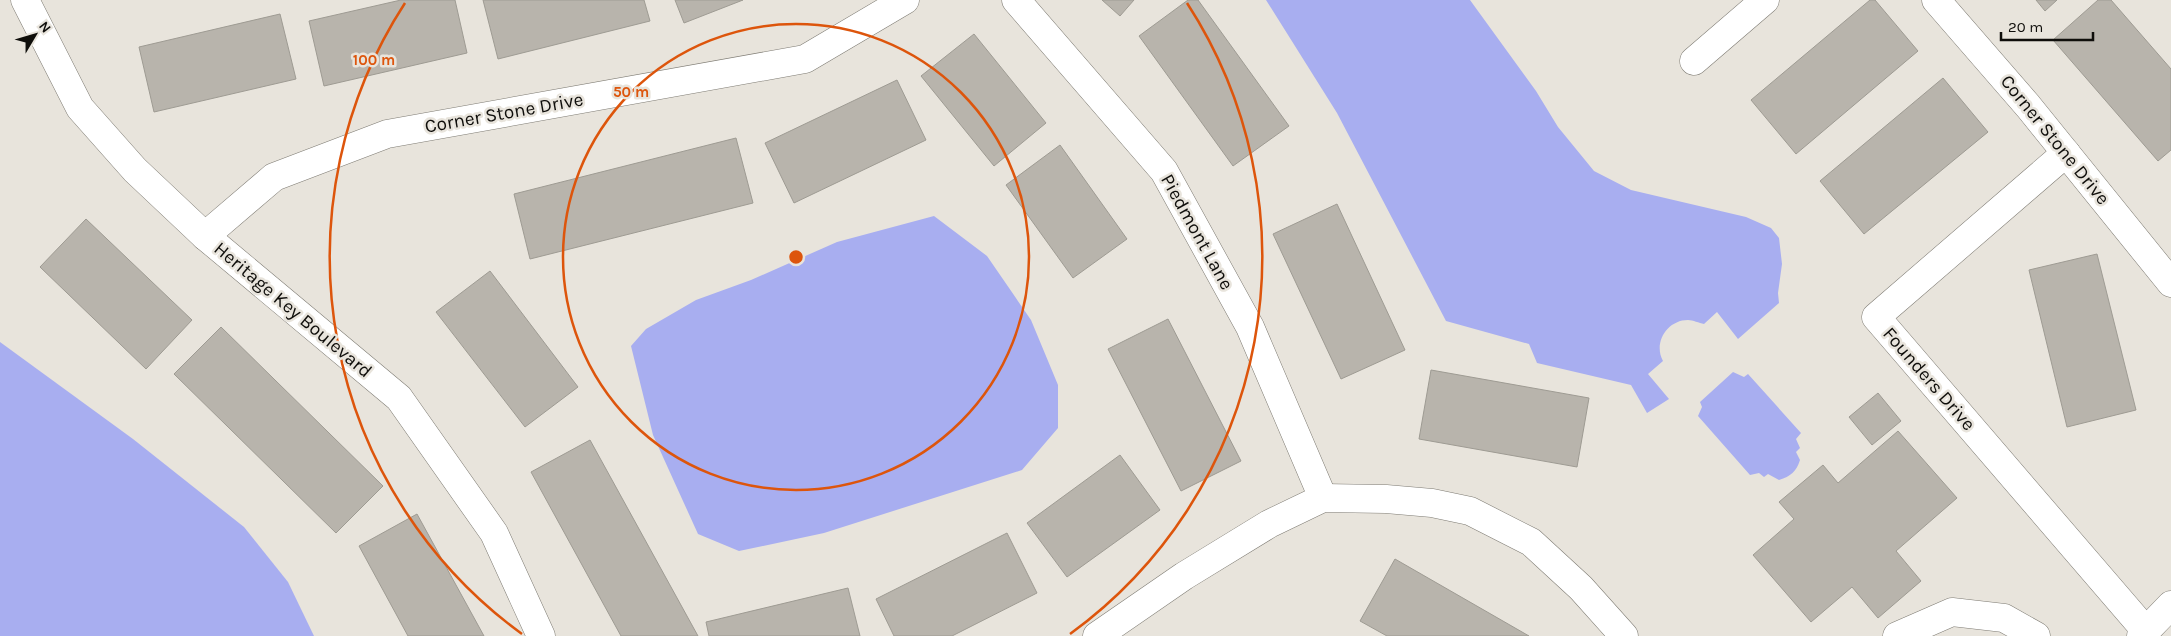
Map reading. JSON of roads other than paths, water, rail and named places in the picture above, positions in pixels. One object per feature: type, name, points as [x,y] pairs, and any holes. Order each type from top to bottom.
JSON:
[{"type":"street","name":"Heritage Key Boulevard","points":[[25,0],[80,108],[135,170],[205,236],[399,398],[494,533],[540,636]]},
{"type":"street","name":"Corner Stone Drive","points":[[205,236],[274,177],[387,134],[805,59],[905,0]]},
{"type":"street","name":"Piedmont Lane","points":[[1016,0],[1164,171],[1250,327],[1323,498]]},
{"type":"street","points":[[1694,61],[1765,0]]},
{"type":"street","name":"Corner Stone Drive","points":[[1936,0],[2028,106],[2171,283]]},
{"type":"street","name":"Founders Drive","points":[[2066,153],[1876,317],[2144,633]]},
{"type":"street","points":[[1097,636],[1184,576],[1269,524],[1323,498],[1423,502],[1470,511],[1531,542],[1581,588],[1624,636]]},
{"type":"street","points":[[2144,633],[2171,605]]},
{"type":"street","points":[[1897,636],[1952,612],[2004,618],[2036,636]]},
{"type":"water","points":[[1266,0],[1470,0],[1536,91],[1558,127],[1594,171],[1631,190],[1746,217],[1771,228],[1779,238],[1782,264],[1778,293],[1779,303],[1738,339],[1717,312],[1704,324],[1688,320],[1680,321],[1668,328],[1661,340],[1660,354],[1663,361],[1648,374],[1669,399],[1647,413],[1631,385],[1537,363],[1529,344],[1446,321],[1337,113]]},
{"type":"water","points":[[934,216],[987,256],[1031,320],[1058,385],[1058,428],[1022,470],[824,533],[739,551],[698,534],[653,435],[631,346],[646,329],[696,300],[751,280],[837,242]]},
{"type":"water","points":[[0,342],[133,439],[244,527],[288,582],[314,636],[0,636]]},
{"type":"water","points":[[1733,372],[1744,377],[1748,374],[1801,433],[1796,439],[1800,448],[1796,452],[1800,460],[1795,471],[1787,477],[1779,480],[1768,474],[1764,477],[1759,473],[1750,475],[1698,416],[1702,407],[1700,402]]}]
